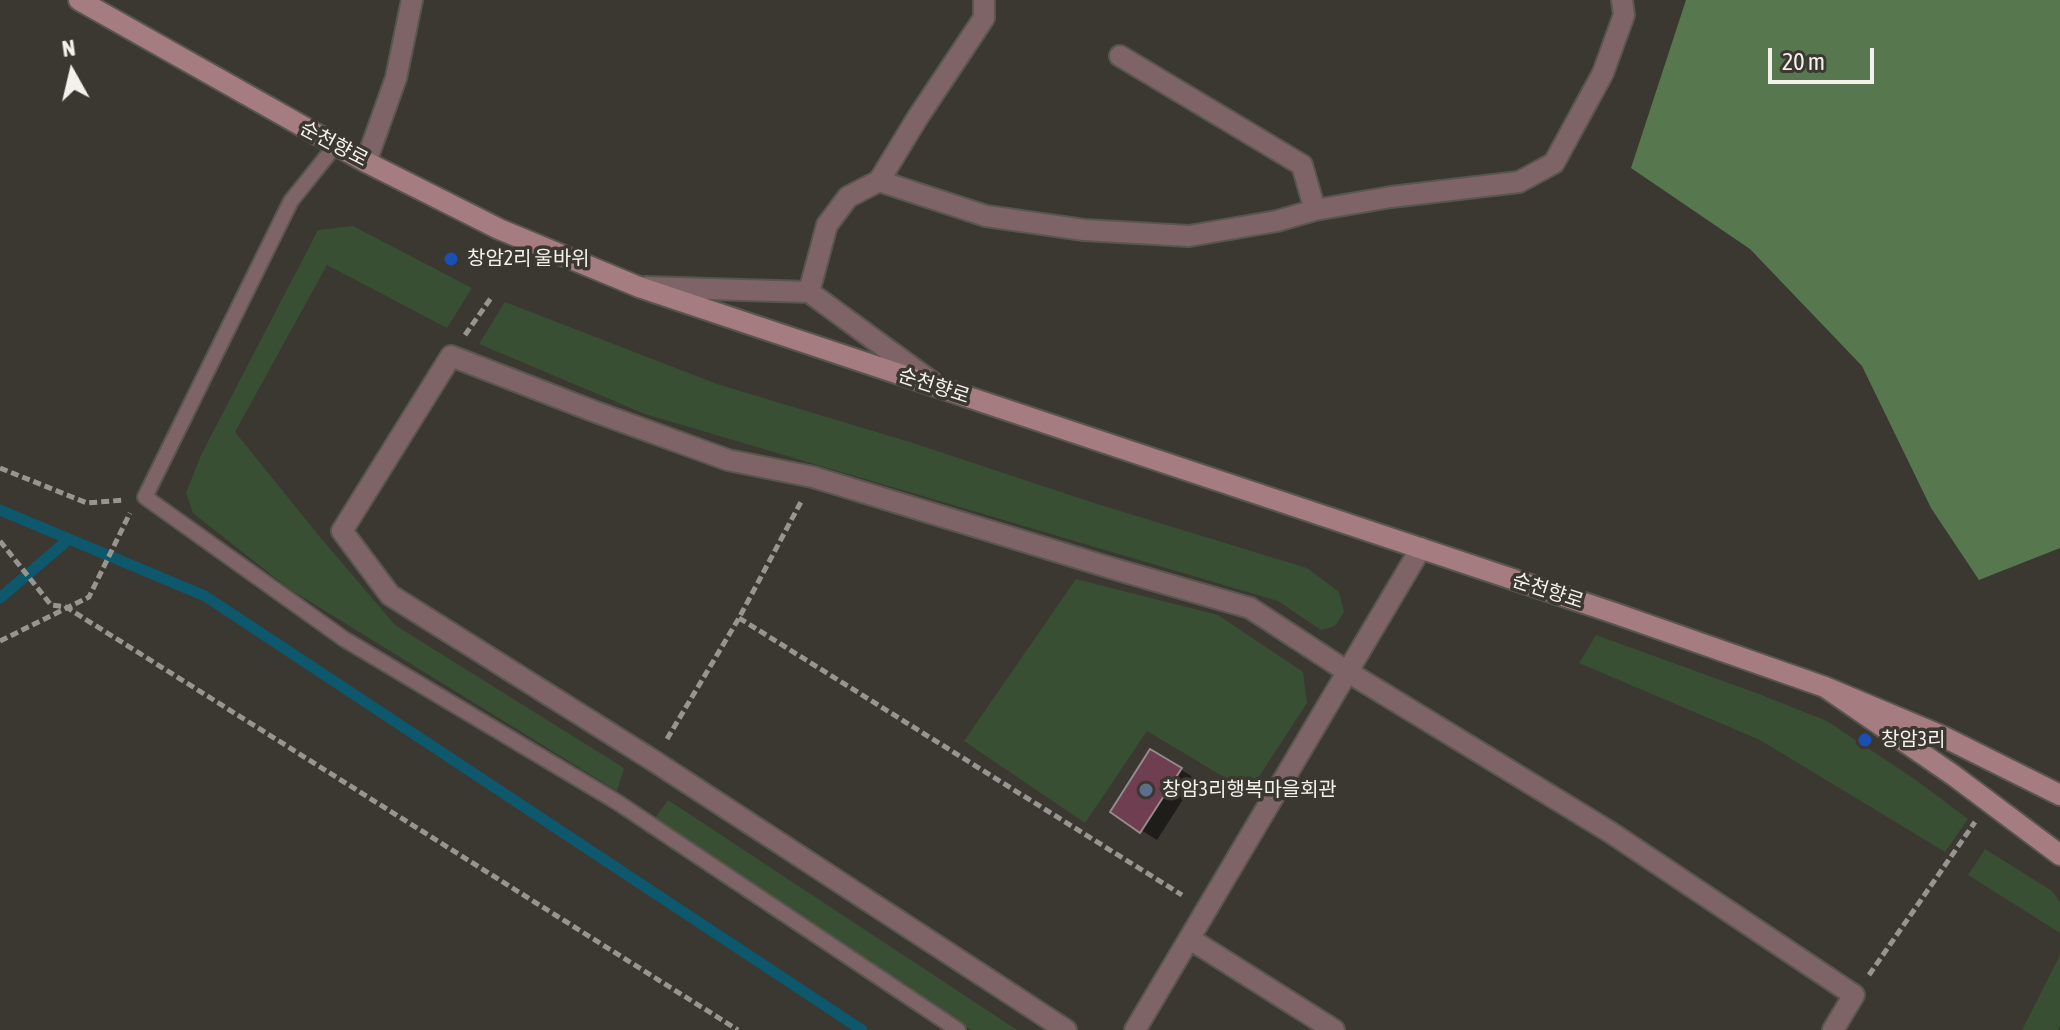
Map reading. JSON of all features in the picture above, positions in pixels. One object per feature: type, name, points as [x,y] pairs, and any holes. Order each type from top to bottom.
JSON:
[{"type":"main road","name":"순천향로","points":[[79,0],[366,162],[499,229],[639,287],[1614,613],[1825,687]]},
{"type":"main road","points":[[1825,687],[1942,736],[2060,795]]},
{"type":"main road","points":[[1825,687],[2060,855]]},
{"type":"street","points":[[366,162],[396,78],[412,0]]},
{"type":"street","points":[[809,292],[827,225],[848,197],[879,181],[984,18],[984,0]]},
{"type":"street","points":[[879,181],[986,216],[1084,230],[1189,236],[1391,197],[1519,182],[1554,163],[1603,73],[1624,15],[1622,0]]},
{"type":"street","points":[[1120,56],[1302,165],[1315,210]]},
{"type":"street","points":[[639,287],[809,292],[938,387]]},
{"type":"street","points":[[1066,1030],[654,761],[390,595],[342,531],[451,356],[728,460],[813,477],[1250,608],[1348,672],[1610,832],[1854,995],[1833,1030]]},
{"type":"street","points":[[1135,1030],[1421,548]]},
{"type":"street","points":[[1190,939],[1334,1030]]},
{"type":"lane","points":[[335,146],[291,201],[145,497],[344,639],[617,802],[958,1030]]},
{"type":"path","points":[[451,356],[491,298]]},
{"type":"path","points":[[0,468],[87,503],[145,497]]},
{"type":"path","points":[[654,761],[739,618],[813,477]]},
{"type":"path","points":[[0,641],[89,597],[129,515]]},
{"type":"path","points":[[0,541],[51,605],[66,607],[738,1030]]},
{"type":"path","points":[[739,618],[1207,911]]},
{"type":"path","points":[[1854,995],[1989,802]]},
{"type":"green space","points":[[1686,0],[2060,0],[2060,548],[1979,580],[1931,508],[1862,366],[1750,249],[1631,168]]},
{"type":"green space","points":[[353,226],[472,288],[447,328],[327,265],[235,432],[395,625],[624,768],[617,791],[288,588],[193,513],[186,493],[201,455],[318,230]]},
{"type":"green space","points":[[505,302],[717,384],[1307,568],[1339,592],[1344,612],[1335,626],[1321,630],[1278,601],[645,414],[479,344]]},
{"type":"green space","points":[[1076,579],[1218,615],[1303,672],[1307,703],[1249,792],[1147,731],[1085,823],[964,741]]},
{"type":"green space","points":[[1596,635],[1827,721],[1968,819],[1945,852],[1760,740],[1579,663]]},
{"type":"green space","points":[[668,800],[1017,1030],[971,1030],[739,884],[655,818]]},
{"type":"green space","points":[[1985,849],[2052,891],[2060,902],[2060,933],[1968,875]]},
{"type":"green space","points":[[2060,955],[2058,1030],[2022,1030]]},
{"type":"building","name":"창암3리행복마을회관","points":[[1150,749],[1182,768],[1140,833],[1110,812]]},
{"type":"waterway","points":[[0,510],[205,596],[862,1030]]},
{"type":"waterway","points":[[0,598],[69,539]]},
{"type":"place","name":"창암2리 울바위","points":[[451,259]]},
{"type":"place","name":"창암3리","points":[[1865,740]]},
{"type":"place","name":"창암3리행복마을회관","points":[[1146,790]]}]
